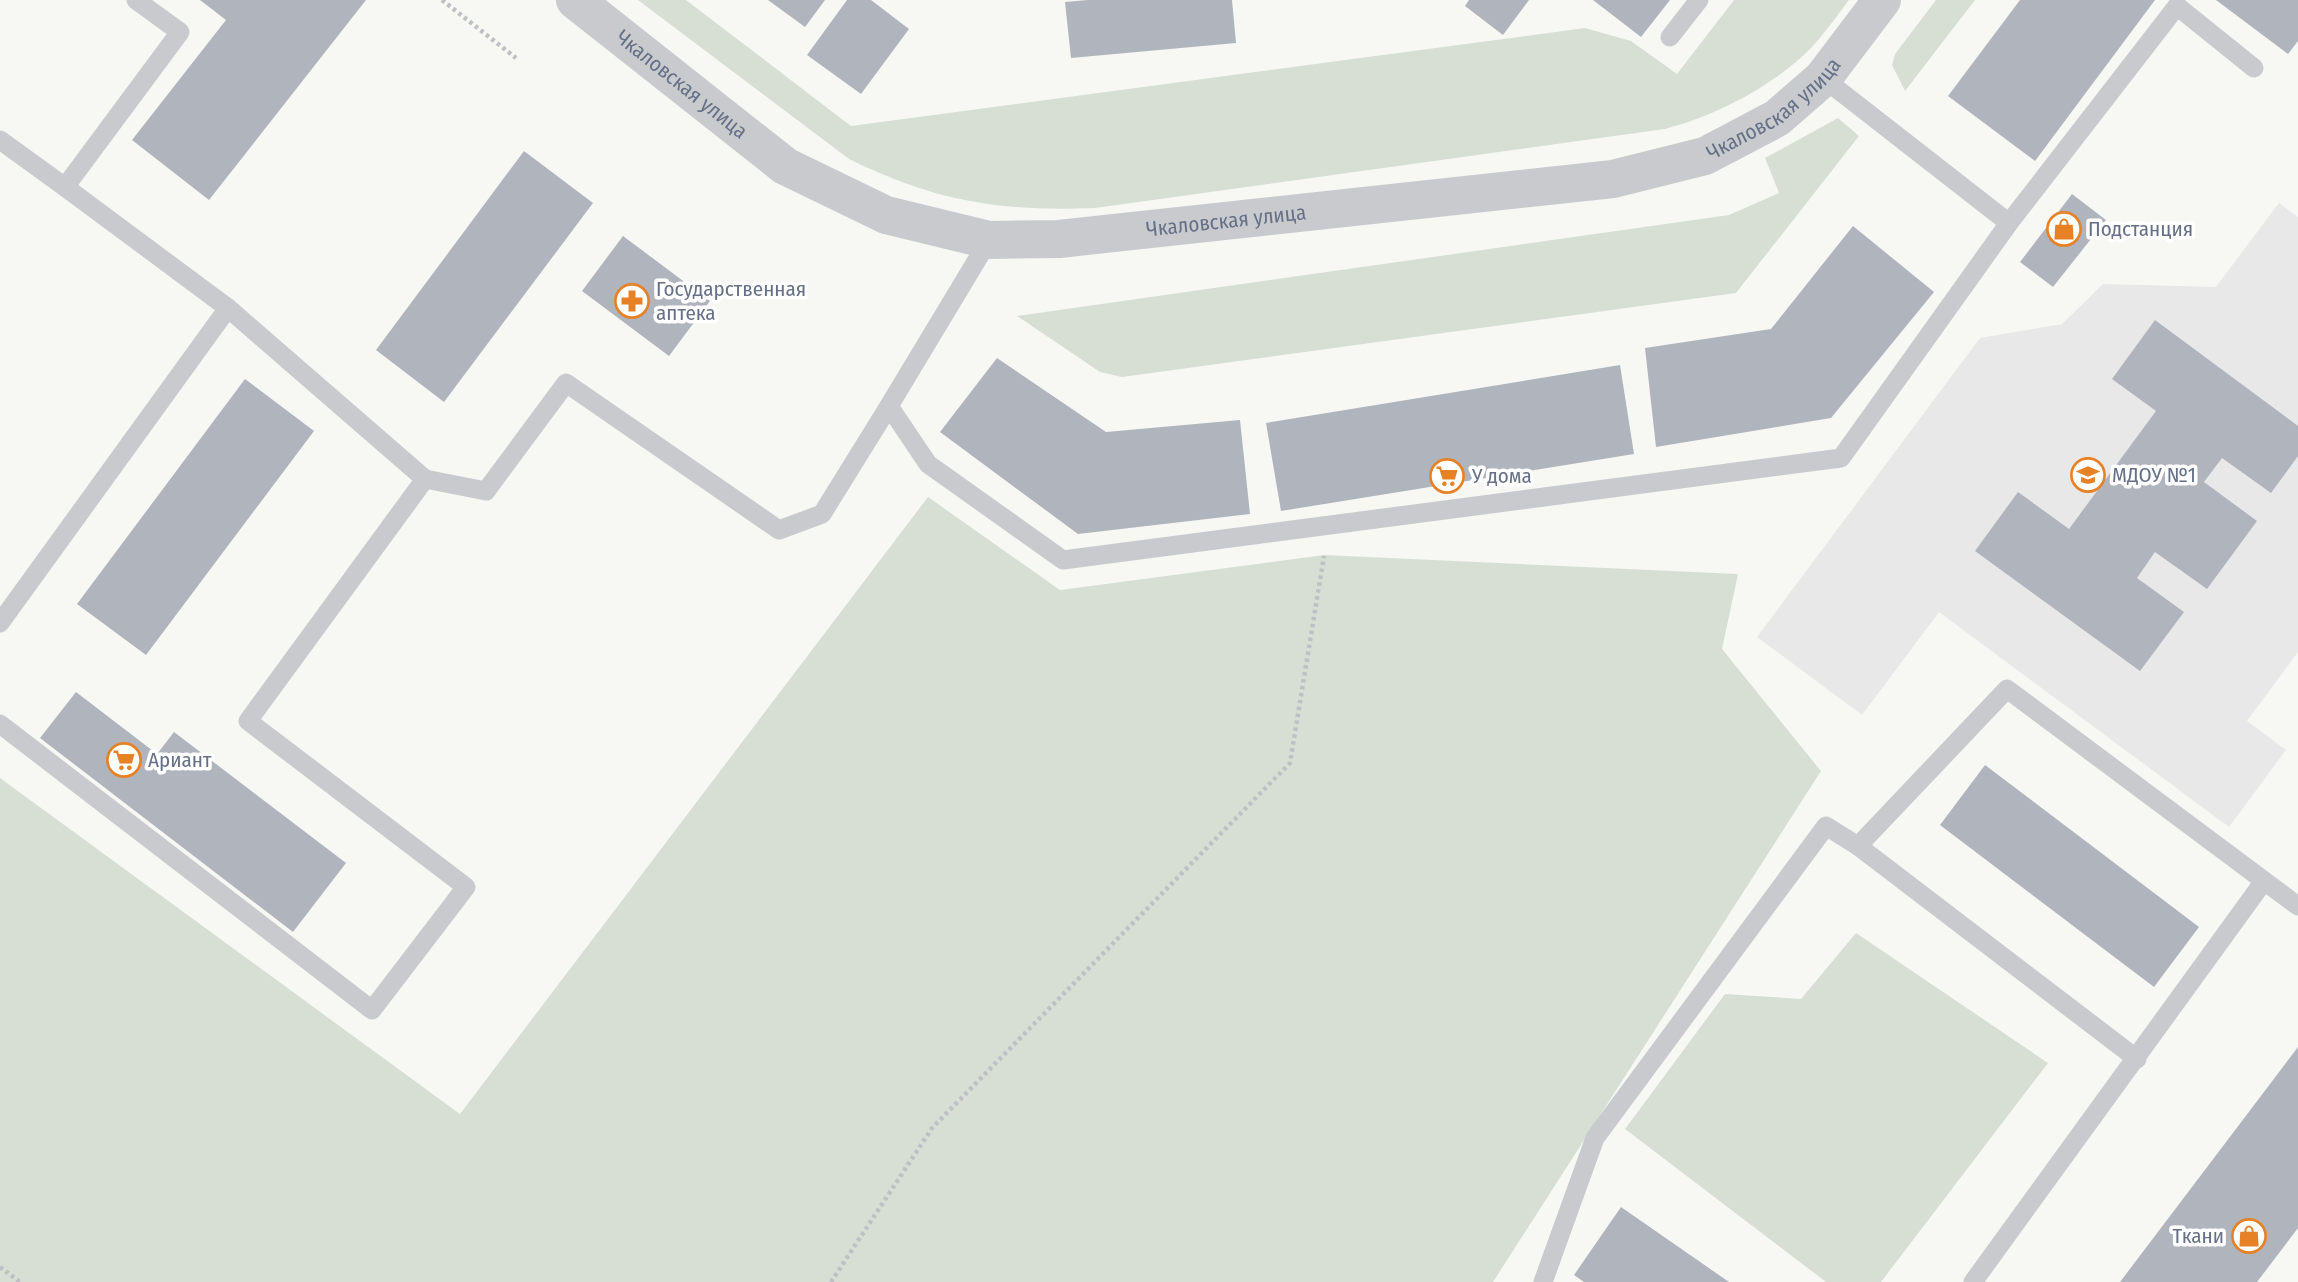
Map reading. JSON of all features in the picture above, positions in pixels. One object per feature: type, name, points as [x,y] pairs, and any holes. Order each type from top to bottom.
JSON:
[{"type":"street","name":"Чкаловская улица","points":[[575,0],[785,166],[886,215],[989,240],[1059,239],[1613,179],[1705,156],[1777,118],[1824,78],[1882,0]]},
{"type":"lane","points":[[65,187],[180,32],[136,0]]},
{"type":"lane","points":[[1670,37],[1699,0]]},
{"type":"lane","points":[[889,406],[928,464],[1063,560],[1841,458],[2009,223],[2177,6],[2255,68]]},
{"type":"lane","points":[[1824,78],[2009,223]]},
{"type":"lane","points":[[0,140],[228,308],[425,479],[486,491],[566,383],[779,530],[822,514],[989,240]]},
{"type":"lane","points":[[0,623],[228,308]]},
{"type":"lane","points":[[0,724],[372,1010],[466,887],[248,722],[425,479]]},
{"type":"lane","points":[[1858,846],[2007,689],[2298,906]]},
{"type":"lane","points":[[1543,1282],[1595,1138],[1826,825],[1858,846],[2137,1059]]},
{"type":"lane","points":[[1973,1282],[2264,881]]},
{"type":"path","points":[[442,0],[516,58]]},
{"type":"path","points":[[831,1282],[932,1129],[1290,763],[1324,555]]},
{"type":"path","points":[[0,1267],[20,1282]]},
{"type":"shaded area","points":[[638,0],[686,0],[851,126],[1585,28],[1631,41],[1677,74],[1734,0],[1849,0],[1814,45],[1777,77],[1722,108],[1665,129],[1095,208],[1061,209],[969,201],[910,185],[849,159]]},
{"type":"shaded area","points":[[1936,0],[1975,0],[1905,91],[1892,65],[1895,54]]},
{"type":"shaded area","points":[[1838,118],[1859,136],[1736,293],[1122,377],[1100,372],[1017,316],[1729,215],[1779,193],[1765,158]]},
{"type":"shaded area","name":"МДОУ №1","points":[[2279,203],[2298,217],[2298,652],[2247,721],[2286,750],[2229,827],[1939,612],[1862,715],[1757,637],[1980,338],[2062,324],[2103,284],[2216,287]]},
{"type":"shaded area","points":[[928,497],[1060,590],[1324,555],[1738,574],[1722,649],[1821,771],[1493,1282],[0,1282],[0,778],[460,1114]]},
{"type":"shaded area","points":[[1856,933],[2048,1063],[1881,1282],[1826,1282],[1625,1129],[1725,994],[1801,999]]},
{"type":"building","points":[[200,0],[366,0],[209,200],[132,140],[226,20]]},
{"type":"building","points":[[768,0],[825,0],[805,27]]},
{"type":"building","points":[[847,0],[871,0],[909,29],[861,94],[807,55]]},
{"type":"building","points":[[1232,0],[1236,43],[1071,58],[1065,2]]},
{"type":"building","points":[[1469,0],[1529,0],[1503,35],[1465,6]]},
{"type":"building","points":[[1593,0],[1670,0],[1641,37]]},
{"type":"building","points":[[2020,0],[2155,0],[2035,161],[1948,96]]},
{"type":"building","points":[[2216,0],[2298,0],[2298,41],[2288,54]]},
{"type":"building","points":[[524,151],[593,203],[444,402],[376,350]]},
{"type":"building","points":[[2072,194],[2106,220],[2053,287],[2020,262]]},
{"type":"building","points":[[1853,226],[1934,292],[1831,418],[1656,447],[1645,348],[1771,329]]},
{"type":"building","points":[[623,236],[710,301],[669,356],[582,291]]},
{"type":"building","points":[[2155,320],[2298,426],[2298,456],[2271,493],[2222,458],[2204,482],[2257,521],[2207,589],[2155,552],[2137,578],[2184,612],[2140,671],[1975,551],[2018,492],[2069,529],[2156,411],[2112,379]]},
{"type":"building","points":[[997,358],[1106,432],[1240,420],[1250,514],[1078,534],[940,432]]},
{"type":"building","points":[[1620,365],[1634,454],[1281,511],[1266,423]]},
{"type":"building","points":[[245,379],[314,431],[146,655],[77,604]]},
{"type":"building","points":[[76,692],[157,754],[174,732],[346,863],[293,932],[40,738]]},
{"type":"building","points":[[1985,765],[2199,927],[2154,987],[1940,825]]},
{"type":"building","points":[[2298,1047],[2298,1228],[2257,1282],[2120,1282]]},
{"type":"building","points":[[1621,1207],[1729,1282],[1584,1282],[1574,1275]]},
{"type":"place","name":"Подстанция","points":[[2064,229]]},
{"type":"place","name":"Государственная аптека","points":[[632,301]]},
{"type":"place","name":"МДОУ №1","points":[[2088,475]]},
{"type":"place","name":"У дома","points":[[1447,476]]},
{"type":"place","name":"Ариант","points":[[124,760]]},
{"type":"place","name":"Ткани","points":[[2249,1236]]}]
